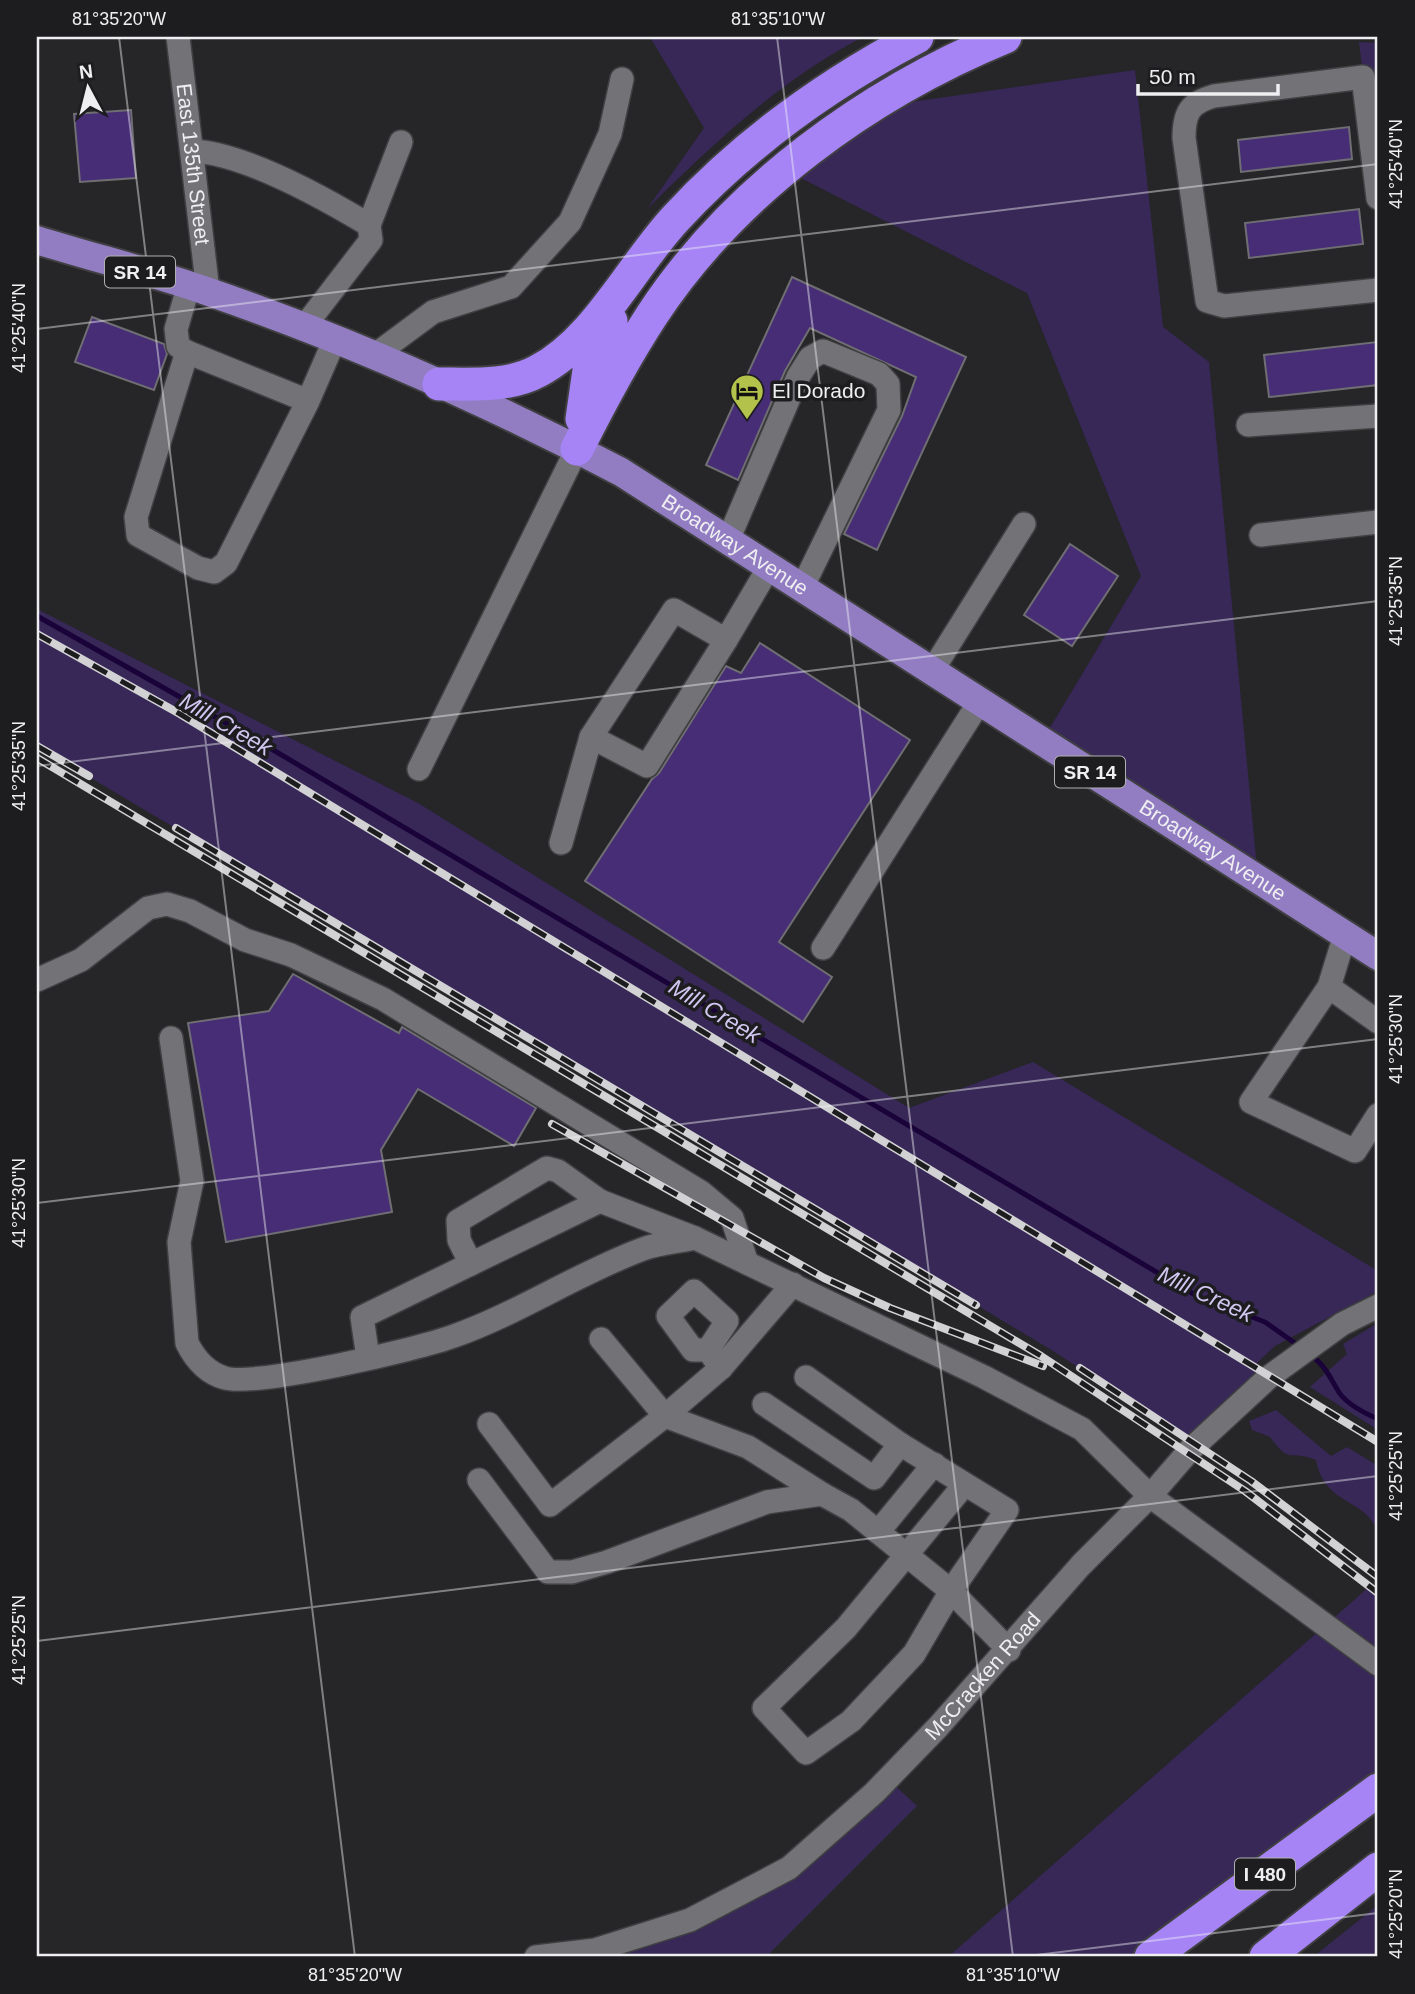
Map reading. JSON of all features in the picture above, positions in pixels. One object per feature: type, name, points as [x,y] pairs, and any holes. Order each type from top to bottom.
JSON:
[{"type":"highway","points":[[439,384],[489,383],[537,372],[580,339],[674,220],[761,138],[833,85],[917,37]]},
{"type":"highway","points":[[577,449],[614,378],[653,313],[697,258],[773,180],[821,140],[868,108],[919,77],[1005,37]]},
{"type":"highway","points":[[577,449],[592,356],[622,304],[635,272]]},
{"type":"highway","name":"I 480","points":[[1151,1957],[1378,1790]]},
{"type":"highway","points":[[1266,1957],[1378,1869]]},
{"type":"main road","name":"Broadway Avenue","points":[[37,240],[198,288],[335,339],[439,384],[621,472],[1378,956]]},
{"type":"street","name":"East 135th Street","points":[[178,37],[192,150],[198,288]]},
{"type":"street","points":[[1378,198],[1363,77],[1197,101],[1188,113],[1184,138],[1206,300],[1224,306],[1378,290]]},
{"type":"street","points":[[375,355],[433,312],[511,287],[570,222],[610,134],[622,79]]},
{"type":"street","points":[[304,327],[371,240],[369,225],[401,142]]},
{"type":"street","points":[[192,150],[218,152],[334,204],[369,225]]},
{"type":"street","points":[[198,288],[175,336],[178,346],[308,401]]},
{"type":"street","points":[[187,352],[136,517],[138,535],[198,568],[214,572],[226,563],[308,401],[335,339]]},
{"type":"street","points":[[728,540],[798,377],[810,358],[823,351],[879,374],[888,384],[889,410],[802,588]]},
{"type":"street","points":[[1248,425],[1378,416]]},
{"type":"street","points":[[419,769],[577,449]]},
{"type":"street","points":[[1261,535],[1378,522]]},
{"type":"street","points":[[932,671],[1024,524]]},
{"type":"street","points":[[591,737],[647,766],[769,567]]},
{"type":"street","points":[[561,843],[591,737],[674,610],[726,640]]},
{"type":"street","points":[[823,947],[980,701]]},
{"type":"street","points":[[37,980],[81,960],[148,908],[167,904],[190,911],[245,940],[291,956],[383,999],[701,1192],[732,1218],[747,1263]]},
{"type":"street","points":[[1345,935],[1329,987],[1251,1102],[1355,1151],[1378,1115]]},
{"type":"street","points":[[1329,987],[1378,1022]]},
{"type":"street","points":[[171,1038],[192,1181],[178,1242],[187,1343],[194,1356],[223,1378],[242,1381],[368,1357],[454,1337],[645,1248],[695,1238]]},
{"type":"street","points":[[471,1264],[459,1240],[458,1221],[547,1168],[558,1171],[600,1201],[695,1238],[793,1284],[1082,1429],[1150,1496],[1378,1664]]},
{"type":"street","points":[[368,1357],[362,1317],[600,1201]]},
{"type":"street","points":[[489,1424],[550,1505],[666,1416],[715,1359],[793,1284]]},
{"type":"street","name":"McCracken Road","points":[[536,1957],[595,1950],[690,1920],[789,1868],[874,1793],[1009,1650],[1080,1565],[1150,1496],[1189,1451],[1280,1370],[1329,1333],[1378,1306]]},
{"type":"street","points":[[601,1339],[666,1416],[748,1447],[851,1510],[951,1591],[1009,1650]]},
{"type":"street","points":[[806,1377],[900,1444],[933,1464],[1007,1510],[951,1591],[914,1654],[850,1721],[806,1754],[764,1708],[846,1628],[965,1484]]},
{"type":"street","points":[[764,1404],[874,1478]]},
{"type":"street","points":[[851,1510],[900,1444]]},
{"type":"street","points":[[878,1532],[933,1464]]},
{"type":"street","points":[[479,1480],[548,1572],[572,1572],[607,1562],[766,1502],[822,1494]]},
{"type":"shaded area","points":[[650,37],[863,37],[776,93],[722,137],[647,209],[704,128]]},
{"type":"shaded area","points":[[1359,42],[1378,43],[1378,198]]},
{"type":"shaded area","points":[[1135,70],[1163,327],[1209,362],[1258,879],[1042,741],[1141,576],[1027,293],[785,170],[868,108]]},
{"type":"shaded area","points":[[37,609],[418,803],[909,1108],[1033,1062],[1378,1271],[1378,1291],[1275,1346],[1253,1367],[1269,1377],[1197,1444],[1053,1351],[829,1216],[37,746]]},
{"type":"shaded area","points":[[1378,1323],[1378,1430],[1310,1387],[1347,1354],[1343,1344]]},
{"type":"shaded area","points":[[1276,1410],[1331,1456],[1347,1447],[1378,1466],[1378,1532],[1364,1512],[1328,1486],[1316,1460],[1287,1454],[1270,1437],[1252,1430],[1249,1421]]},
{"type":"shaded area","points":[[1370,1586],[1378,1593],[1378,1790],[1151,1957],[948,1957]]},
{"type":"shaded area","points":[[888,1779],[917,1806],[766,1957],[536,1957],[595,1950],[789,1868]]},
{"type":"shaded area","points":[[1378,1905],[1378,1957],[1313,1957]]},
{"type":"building","points":[[131,110],[136,178],[80,182],[74,114]]},
{"type":"building","points":[[1349,127],[1352,159],[1241,172],[1238,140]]},
{"type":"building","points":[[1359,209],[1363,244],[1249,258],[1245,223]]},
{"type":"building","name":"El Dorado","points":[[792,277],[966,357],[877,550],[844,534],[902,416],[916,377],[810,328],[785,371],[738,480],[706,465]]},
{"type":"building","points":[[92,317],[164,344],[167,354],[154,390],[75,362]]},
{"type":"building","points":[[1377,342],[1378,385],[1269,397],[1264,355]]},
{"type":"building","points":[[1070,544],[1118,576],[1072,646],[1024,615]]},
{"type":"building","points":[[760,643],[910,740],[779,942],[832,977],[803,1022],[585,881],[652,779],[659,773],[726,666],[741,673]]},
{"type":"building","points":[[293,974],[399,1033],[402,1027],[536,1108],[514,1146],[418,1089],[381,1150],[392,1212],[226,1242],[188,1023],[269,1011]]},
{"type":"waterway","name":"Mill Creek","points":[[37,616],[263,744],[1197,1296],[1265,1322],[1299,1346]]},
{"type":"waterway","name":"Mill Creek","points":[[1309,1354],[1323,1366],[1344,1399],[1378,1419]]},
{"type":"railway","points":[[37,634],[180,714],[1378,1442]]},
{"type":"railway","points":[[37,746],[89,776]]},
{"type":"railway","points":[[37,758],[1041,1356],[1245,1491],[1378,1593]]},
{"type":"railway","points":[[176,828],[976,1305]]},
{"type":"railway","points":[[552,1124],[824,1278],[890,1308],[1043,1366]]},
{"type":"railway","points":[[1080,1368],[1251,1481],[1378,1577]]},
{"type":"place","name":"El Dorado","points":[[747,421]]}]
